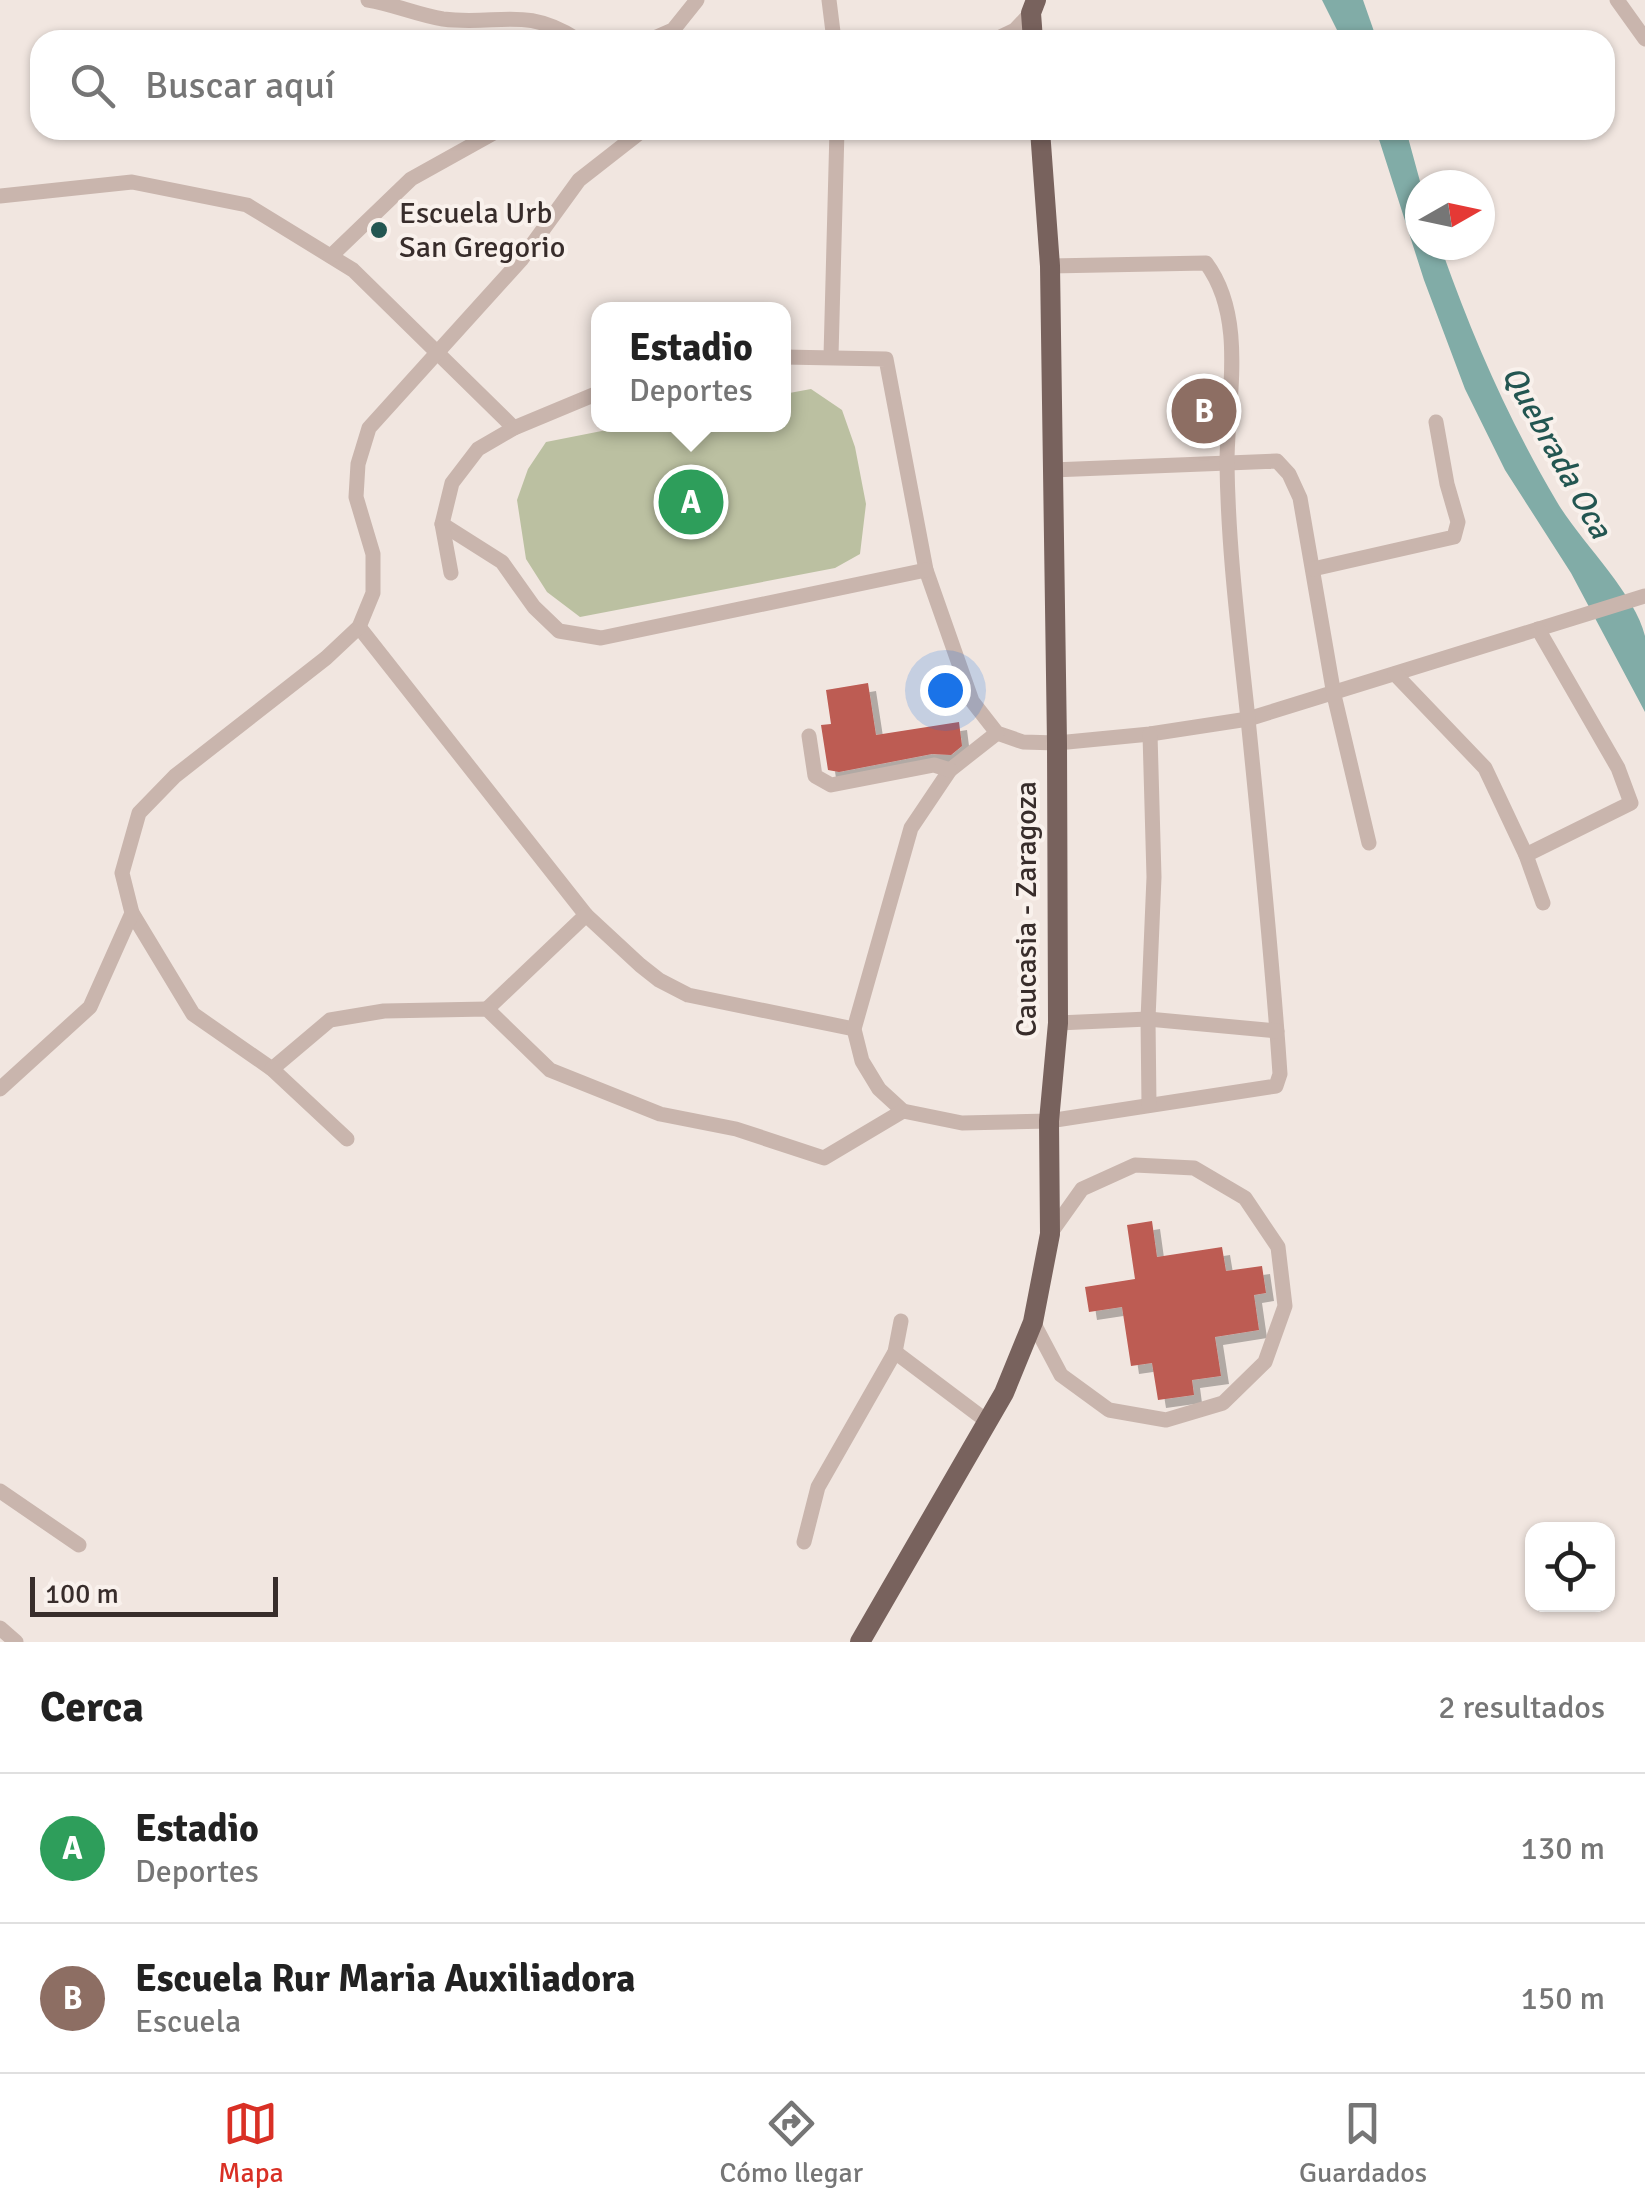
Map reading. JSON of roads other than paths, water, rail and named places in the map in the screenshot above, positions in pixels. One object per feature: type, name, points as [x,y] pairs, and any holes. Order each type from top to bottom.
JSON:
[{"type":"main road","name":"Caucasia - Zaragoza","points":[[860,1642],[988,1422],[1021,1356],[1033,1322],[1050,1234],[1049,1121],[1058,1023],[1057,743],[1050,266],[1041,140]]},
{"type":"street","points":[[368,0],[443,19],[511,17],[554,24],[563,30]]},
{"type":"street","points":[[673,30],[697,0]]},
{"type":"street","points":[[829,0],[833,30]]},
{"type":"street","points":[[1617,0],[1645,39]]},
{"type":"street","points":[[1015,30],[1034,6]]},
{"type":"street","points":[[331,256],[411,178],[481,140]]},
{"type":"street","points":[[347,1139],[272,1069],[192,1014],[132,913],[122,873],[139,814],[175,776],[326,658],[359,627],[373,593],[374,554],[356,496],[358,464],[369,428],[521,260],[579,180],[630,140]]},
{"type":"street","points":[[831,356],[837,140]]},
{"type":"street","points":[[0,196],[132,182],[247,205],[353,270],[514,428]]},
{"type":"street","points":[[997,733],[950,770],[911,828],[854,1028],[862,1060],[879,1089],[903,1111],[962,1124],[1049,1121],[1276,1086],[1280,1074],[1278,1030],[1233,584],[1228,462],[1232,354],[1222,290],[1206,264],[1050,266]]},
{"type":"street","points":[[791,357],[886,359],[926,570],[972,701],[997,733],[1023,742],[1057,743],[1150,734],[1248,719],[1643,597]]},
{"type":"street","points":[[451,573],[442,524],[452,483],[478,449],[514,428],[591,396]]},
{"type":"street","points":[[1313,569],[1454,538],[1458,522],[1436,422]]},
{"type":"street","points":[[1052,470],[1276,461],[1289,474],[1300,498],[1334,694],[1369,844]]},
{"type":"street","points":[[442,524],[502,562],[534,607],[558,631],[601,638],[926,570]]},
{"type":"street","points":[[359,627],[586,916],[659,980],[688,994],[854,1028]]},
{"type":"street","points":[[1526,855],[1630,805],[1631,800],[1618,768],[1538,629]]},
{"type":"street","points":[[1395,674],[1486,768],[1526,855],[1543,903]]},
{"type":"street","points":[[1148,1105],[1154,877],[1150,734]]},
{"type":"street","points":[[809,736],[816,776],[831,785],[934,764],[950,770]]},
{"type":"street","points":[[0,1089],[90,1007],[132,913]]},
{"type":"street","points":[[272,1069],[330,1020],[384,1011],[487,1009],[586,916]]},
{"type":"street","points":[[487,1009],[550,1070],[660,1114],[736,1129],[824,1158],[903,1111]]},
{"type":"street","points":[[1058,1023],[1148,1020],[1278,1030]]},
{"type":"street","points":[[1033,1322],[1061,1376],[1109,1410],[1166,1420],[1223,1402],[1251,1376],[1265,1362],[1285,1306],[1278,1248],[1245,1198],[1194,1168],[1136,1165],[1082,1188],[1050,1234]]},
{"type":"street","points":[[804,1542],[818,1487],[894,1352],[902,1321]]},
{"type":"street","points":[[894,1352],[988,1422]]},
{"type":"street","points":[[0,1491],[78,1545]]},
{"type":"street","points":[[0,1628],[16,1642]]},
{"type":"water","points":[[1322,0],[1363,0],[1374,30],[1337,30]]},
{"type":"water","points":[[1379,140],[1409,140],[1417,170],[1405,170],[1405,221]]},
{"type":"water","points":[[1418,260],[1446,260],[1478,344],[1523,440],[1557,502],[1619,585],[1639,619],[1645,636],[1645,712],[1571,573],[1505,470],[1465,389]]},
{"type":"place","name":"Escuela Urb San Gregorio","points":[[379,230]]},
{"type":"place","name":"Escuela Rur Maria Auxiliadora","points":[[1204,411]]},
{"type":"place","name":"Estadio","points":[[691,502]]},
{"type":"water label","name":"Quebrada Oca","points":[[1557,452]]}]
